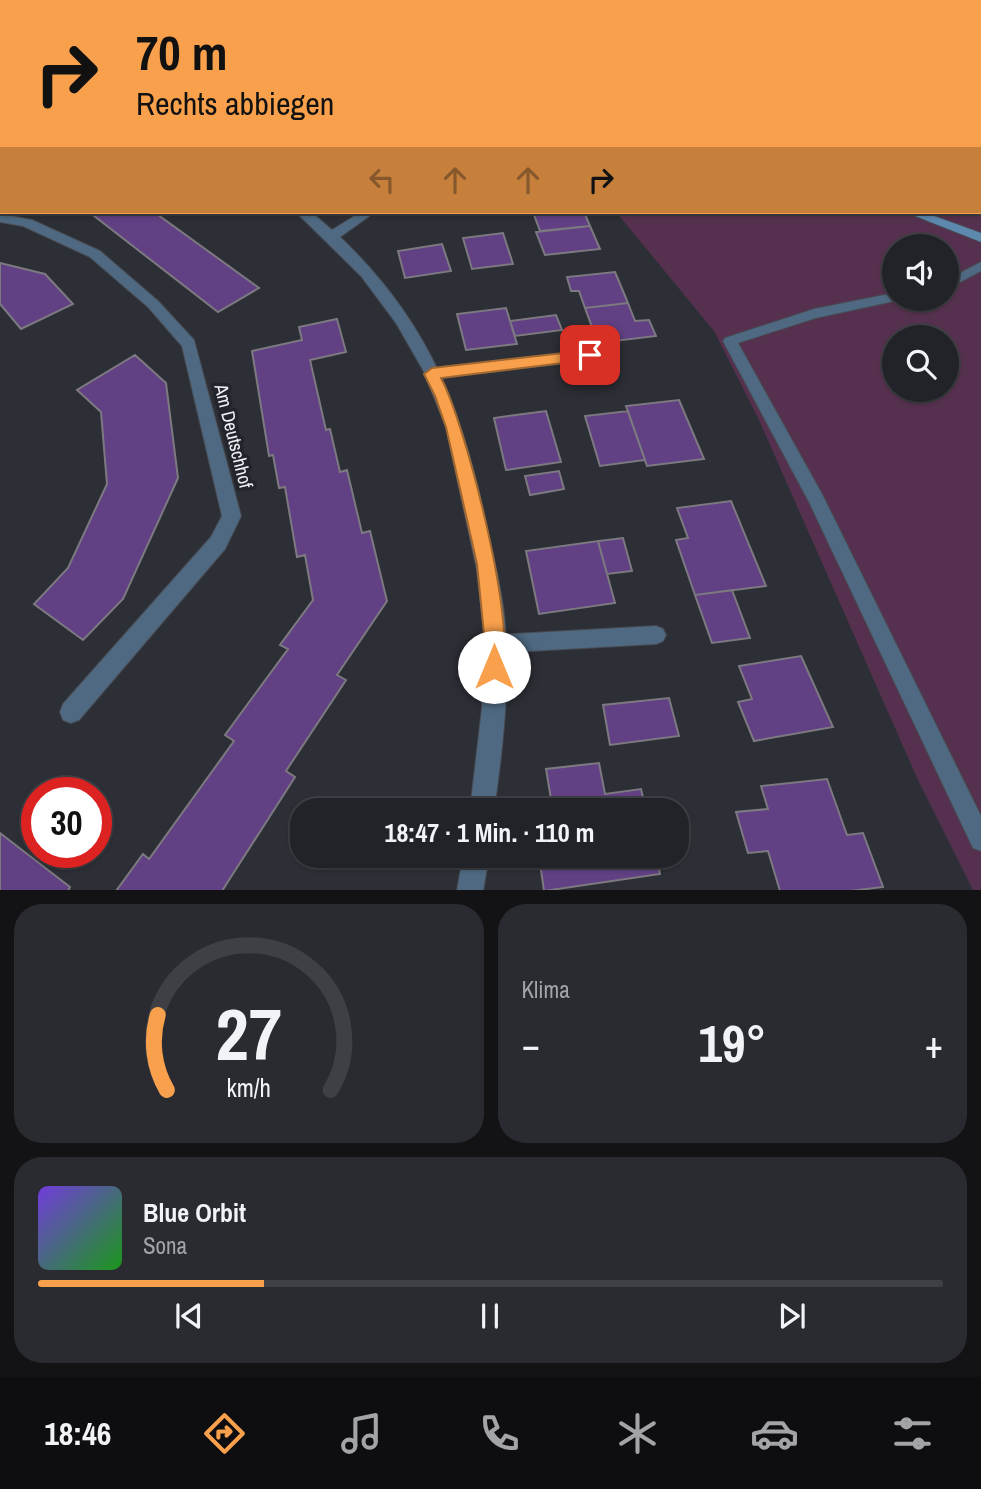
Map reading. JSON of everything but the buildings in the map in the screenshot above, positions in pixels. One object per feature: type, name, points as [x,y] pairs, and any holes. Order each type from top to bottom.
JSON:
[{"type":"main road","points":[[917,214],[981,238]]},
{"type":"street","points":[[305,214],[332,236],[386,297],[432,374],[443,396],[453,427],[486,564],[495,644],[483,798]]},
{"type":"street","points":[[332,236],[366,214]]},
{"type":"street","name":"Am Deutschhof","points":[[0,218],[27,223],[95,254],[153,304],[189,344],[232,516],[218,543],[71,712]]},
{"type":"street","points":[[470,890],[474,868]]},
{"type":"lane","points":[[959,278],[981,266]]},
{"type":"lane","points":[[882,300],[814,314],[730,341],[816,499],[981,840]]},
{"type":"lane","points":[[432,374],[590,355]]},
{"type":"lane","points":[[495,644],[656,635]]},
{"type":"shaded area","points":[[618,214],[981,214],[981,890],[973,890],[918,780],[759,420],[714,331]]},
{"type":"route","points":[[494,667],[495,644],[486,564],[453,427],[443,396],[432,374],[590,355]]}]
